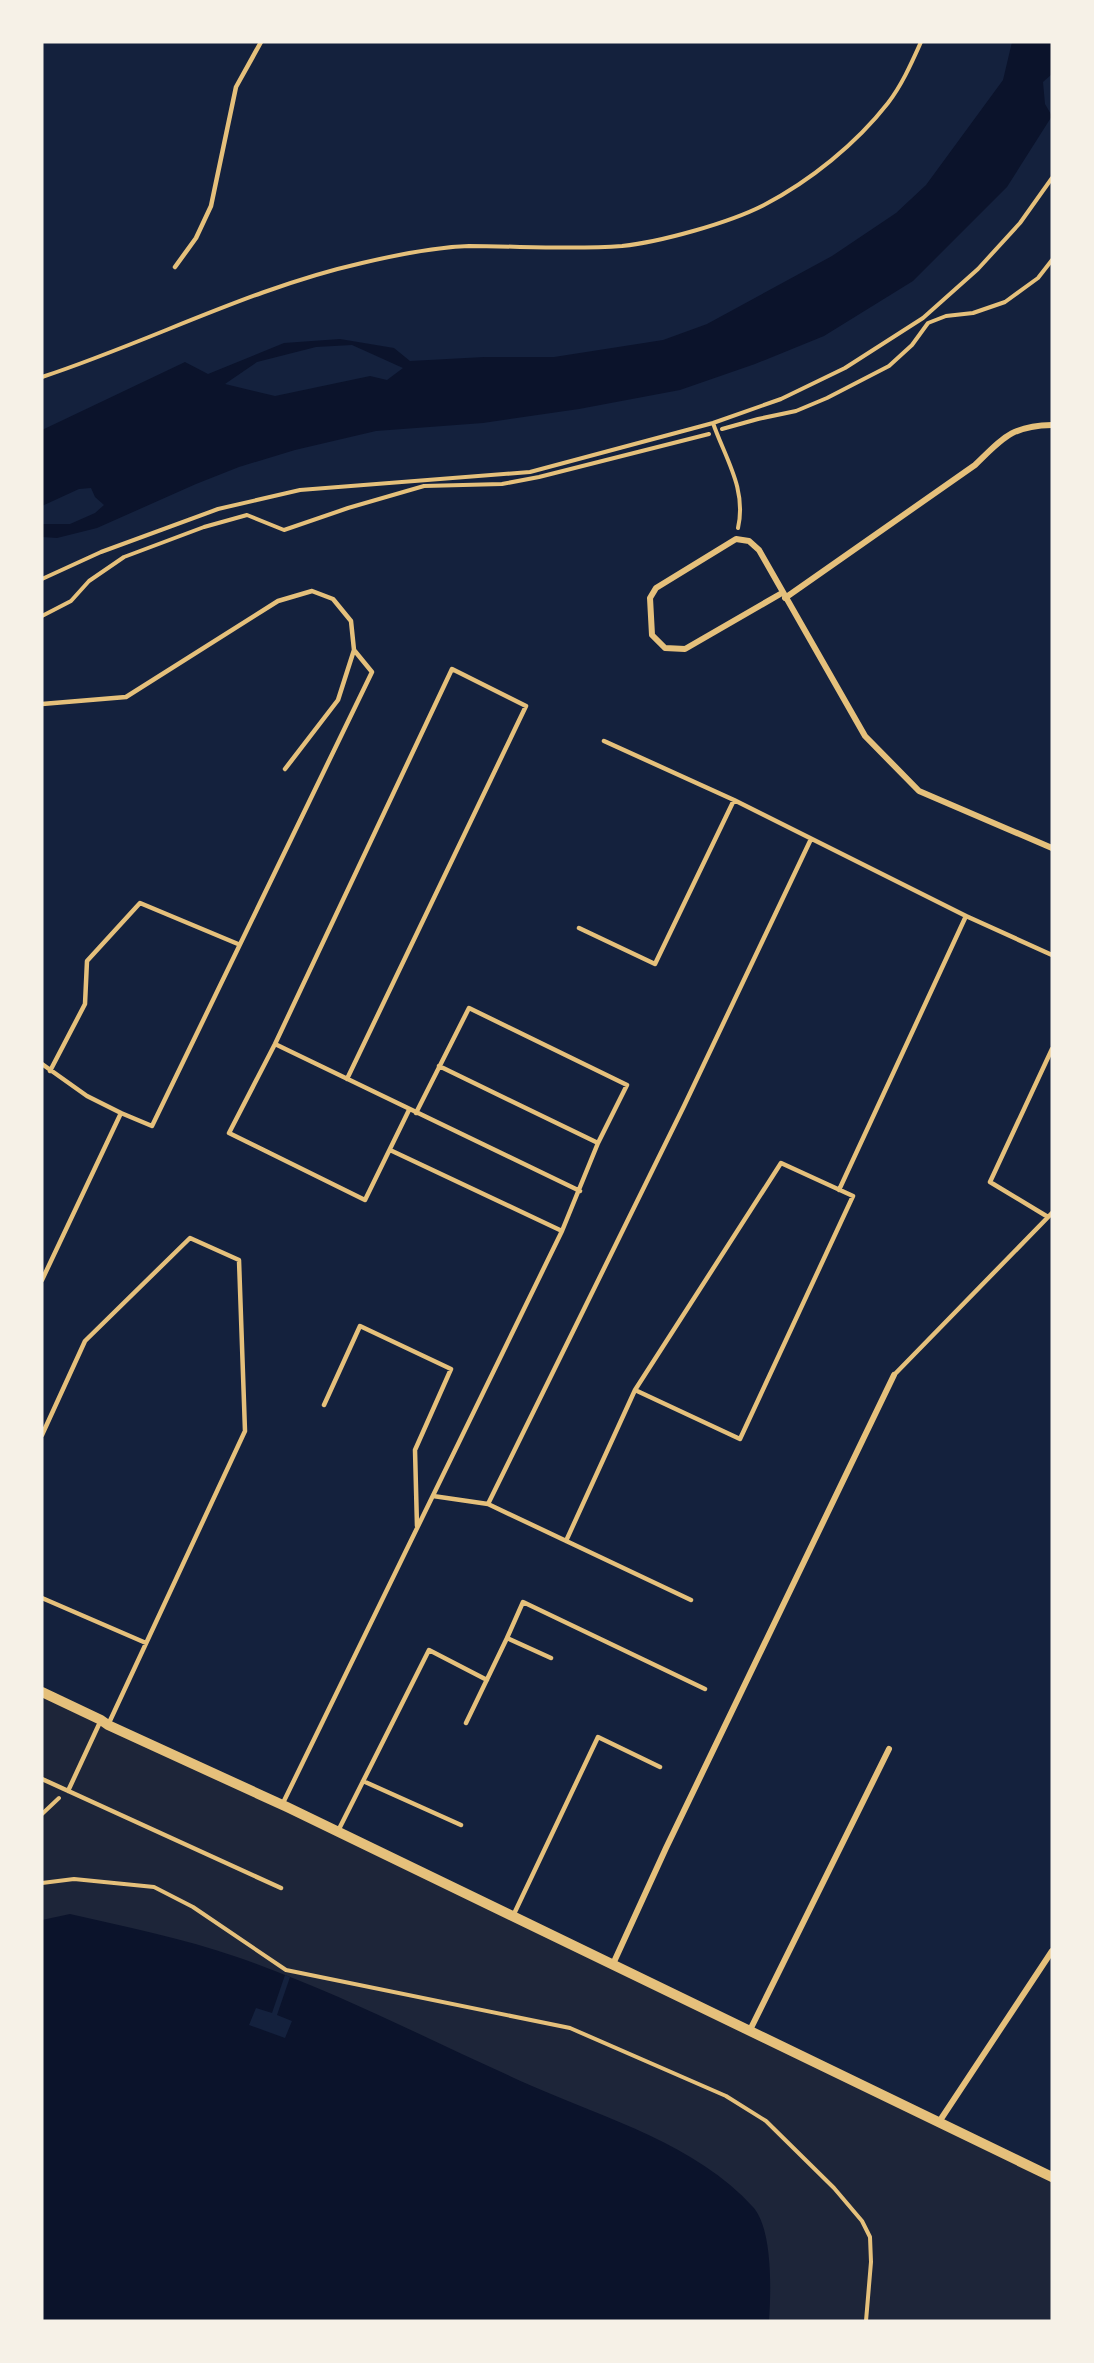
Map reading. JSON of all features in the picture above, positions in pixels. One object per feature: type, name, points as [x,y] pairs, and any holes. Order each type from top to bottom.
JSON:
[{"type":"street","points":[[1052,425],[1022,427],[1002,439],[975,465],[783,596],[685,649],[665,648],[652,635],[650,598],[656,588],[736,539],[749,541],[759,550],[783,596],[865,736],[919,791],[1052,848]]},
{"type":"street","points":[[613,1964],[666,1848],[894,1375]]},
{"type":"street","points":[[42,1692],[338,1831],[1052,2177]]},
{"type":"street","points":[[750,2030],[889,1749]]},
{"type":"street","points":[[939,2122],[1052,1951]]},
{"type":"lane","points":[[175,267],[196,238],[211,206],[236,87],[261,42]]},
{"type":"lane","points":[[42,704],[126,697],[278,601],[312,591],[333,599],[351,621],[354,650],[338,700],[285,769]]},
{"type":"lane","points":[[42,1064],[87,1096],[152,1126],[238,944],[372,672],[354,650]]},
{"type":"lane","points":[[347,1079],[526,706],[452,669],[275,1044],[229,1133],[365,1200],[409,1110]]},
{"type":"lane","points":[[604,741],[734,800],[966,916],[1052,955]]},
{"type":"lane","points":[[579,928],[656,964],[734,800]]},
{"type":"lane","points":[[488,1504],[684,1106],[811,839]]},
{"type":"lane","points":[[50,1071],[85,1004],[87,961],[140,903],[238,944]]},
{"type":"lane","points":[[839,1190],[966,916]]},
{"type":"lane","points":[[282,1805],[562,1231],[598,1143],[627,1084],[469,1008],[416,1113]]},
{"type":"lane","points":[[275,1044],[580,1191]]},
{"type":"lane","points":[[894,1375],[1050,1215],[990,1182],[1052,1049]]},
{"type":"lane","points":[[440,1066],[598,1143]]},
{"type":"lane","points":[[42,1280],[121,1113]]},
{"type":"lane","points":[[390,1150],[562,1231]]},
{"type":"lane","points":[[566,1541],[635,1390],[781,1163],[853,1196],[740,1439],[635,1390]]},
{"type":"lane","points":[[42,1435],[85,1341],[190,1238],[239,1260],[245,1431],[146,1643],[68,1791]]},
{"type":"lane","points":[[324,1405],[360,1326],[451,1369],[415,1450],[417,1528]]},
{"type":"lane","points":[[433,1496],[488,1504],[691,1600]]},
{"type":"lane","points":[[42,1598],[146,1643]]},
{"type":"lane","points":[[466,1723],[523,1602],[705,1689]]},
{"type":"lane","points":[[507,1638],[551,1658]]},
{"type":"lane","points":[[338,1831],[429,1650],[487,1680]]},
{"type":"lane","points":[[513,1916],[598,1737],[660,1767]]},
{"type":"lane","points":[[42,1779],[281,1888]]},
{"type":"lane","points":[[363,1781],[461,1825]]},
{"type":"path","points":[[42,377],[263,292],[310,276],[363,262],[466,246],[624,246],[671,237],[763,206],[823,166],[856,137],[889,102],[921,42]]},
{"type":"path","points":[[42,579],[101,552],[188,520],[242,504],[300,490],[530,472],[713,423],[781,399],[830,375],[923,318],[978,269],[1020,223],[1052,178]]},
{"type":"path","points":[[722,429],[796,411],[827,398],[889,366],[912,345],[928,323],[945,316],[973,313],[1005,302],[1038,278],[1052,260]]},
{"type":"path","points":[[713,423],[737,479],[741,517],[736,539]]},
{"type":"path","points":[[42,616],[71,601],[89,581],[124,557],[223,521],[247,515],[284,530],[424,486],[502,484],[539,477],[709,434]]},
{"type":"path","points":[[42,1814],[68,1791]]},
{"type":"path","points":[[42,1883],[74,1879],[154,1887],[192,1907],[286,1970],[570,2028],[726,2096],[766,2121],[834,2188],[862,2221],[870,2237],[871,2254],[866,2321]]},
{"type":"shaded area","points":[[1012,42],[1052,42],[1052,74],[1043,82],[1045,104],[1052,116],[1007,187],[913,281],[824,336],[755,364],[680,390],[579,409],[483,423],[376,431],[295,450],[239,467],[97,528],[57,538],[42,537],[42,524],[70,524],[95,513],[104,505],[95,497],[91,488],[79,489],[42,506],[42,430],[185,362],[208,374],[284,343],[340,339],[394,348],[410,361],[484,357],[554,357],[663,340],[707,324],[832,256],[896,213],[926,185],[1003,80]],"holes":[[[352,345],[403,368],[387,380],[370,376],[275,396],[225,384],[257,362],[316,347]]]},
{"type":"shaded area","points":[[42,1693],[1052,2177],[1052,2321],[42,2321]]},
{"type":"shaded area","points":[[70,1914],[196,1944],[275,1971],[349,2002],[532,2086],[620,2122],[678,2150],[705,2166],[730,2185],[760,2217],[769,2261],[769,2321],[42,2321],[42,1920]]},
{"type":"pier","points":[[285,1975],[290,1977],[277,2015],[292,2021],[285,2038],[249,2025],[256,2008],[272,2013]]}]
